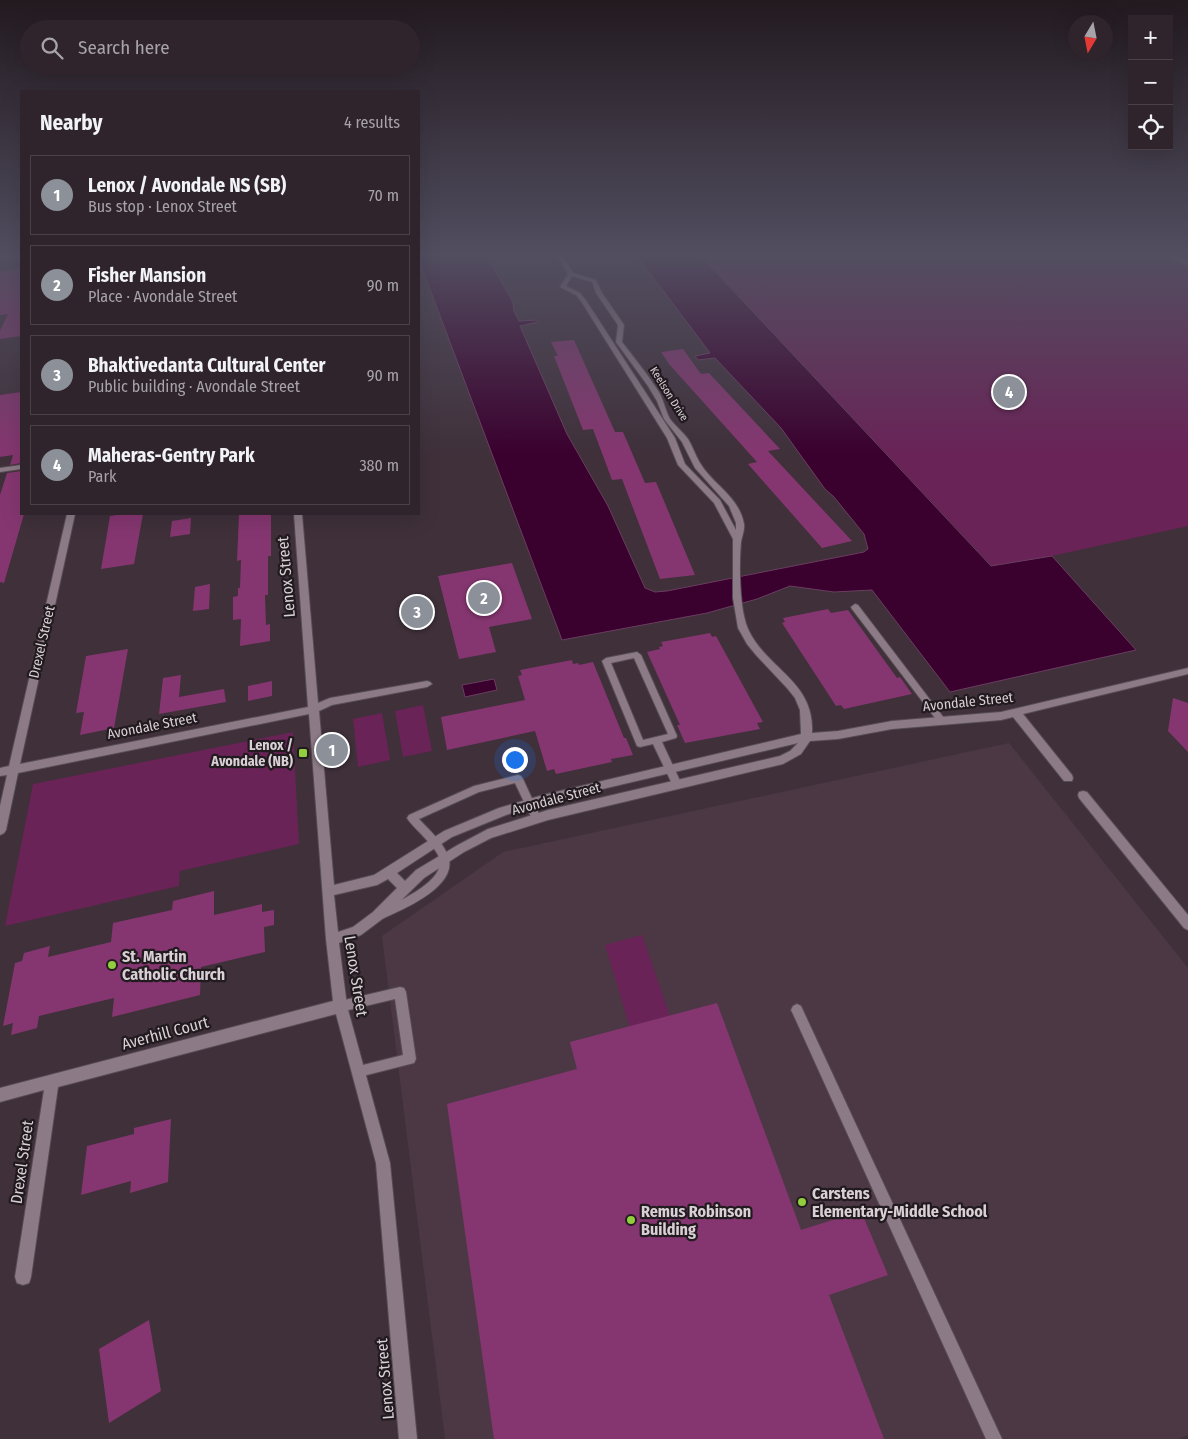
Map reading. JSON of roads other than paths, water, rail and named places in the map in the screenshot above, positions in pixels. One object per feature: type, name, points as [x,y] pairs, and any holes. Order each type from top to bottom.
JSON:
[{"type":"street","name":"Keelson Drive","points":[[597,320],[671,438],[682,465],[717,502],[737,539]]},
{"type":"street","name":"Keelson Drive","points":[[618,320],[621,325],[619,342],[660,400],[668,419],[686,442],[698,466],[724,492],[737,512],[741,526],[737,539],[740,615],[743,628],[753,645],[796,690],[805,708],[807,737]]},
{"type":"street","points":[[0,470],[20,467]]},
{"type":"street","name":"Drexel Street","points":[[0,830],[71,515]]},
{"type":"street","name":"Lenox Street","points":[[298,515],[332,939],[340,1006],[383,1163],[408,1439]]},
{"type":"street","name":"Avondale Street","points":[[329,891],[377,880],[433,844],[480,818],[529,803],[807,737],[838,735],[892,725],[1002,716],[1188,671]]},
{"type":"street","name":"Avondale Street","points":[[0,772],[315,709],[330,702],[427,684]]},
{"type":"street","points":[[1016,713],[1068,778]]},
{"type":"street","name":"Avondale Street","points":[[332,939],[357,931],[377,916],[420,874],[488,834],[536,818],[783,760],[796,753],[802,747],[807,737]]},
{"type":"street","points":[[744,752],[751,768]]},
{"type":"street","points":[[591,788],[596,804]]},
{"type":"street","points":[[1084,796],[1188,924]]},
{"type":"street","points":[[389,873],[406,888]]},
{"type":"street","name":"Averhill Court","points":[[0,1095],[340,1006]]},
{"type":"street","name":"Drexel Street","points":[[23,1277],[52,1081]]},
{"type":"lane","points":[[855,607],[941,720]]},
{"type":"lane","points":[[636,654],[674,736],[656,740],[640,744],[606,661],[636,654]]},
{"type":"lane","points":[[656,740],[677,785]]},
{"type":"lane","points":[[377,916],[417,898],[439,878],[445,869],[445,858],[412,818],[477,789],[518,779],[536,818]]},
{"type":"lane","points":[[340,1006],[400,992],[410,1059],[359,1071]]},
{"type":"lane","points":[[797,1010],[994,1439]]},
{"type":"place","name":"Maheras-Gentry Park","points":[[1009,392]]},
{"type":"place","name":"Fisher Mansion","points":[[484,598]]},
{"type":"place","name":"Bhaktivedanta Cultural Center","points":[[417,612]]},
{"type":"place","name":"Lenox / Avondale NS (SB)","points":[[332,750]]},
{"type":"place","name":"Lenox / Avondale (NB)","points":[[303,753]]},
{"type":"place","name":"St. Martin Catholic Church","points":[[112,965]]},
{"type":"place","name":"Carstens Elementary-Middle School","points":[[802,1202]]},
{"type":"place","name":"Remus Robinson Building","points":[[631,1220]]}]
